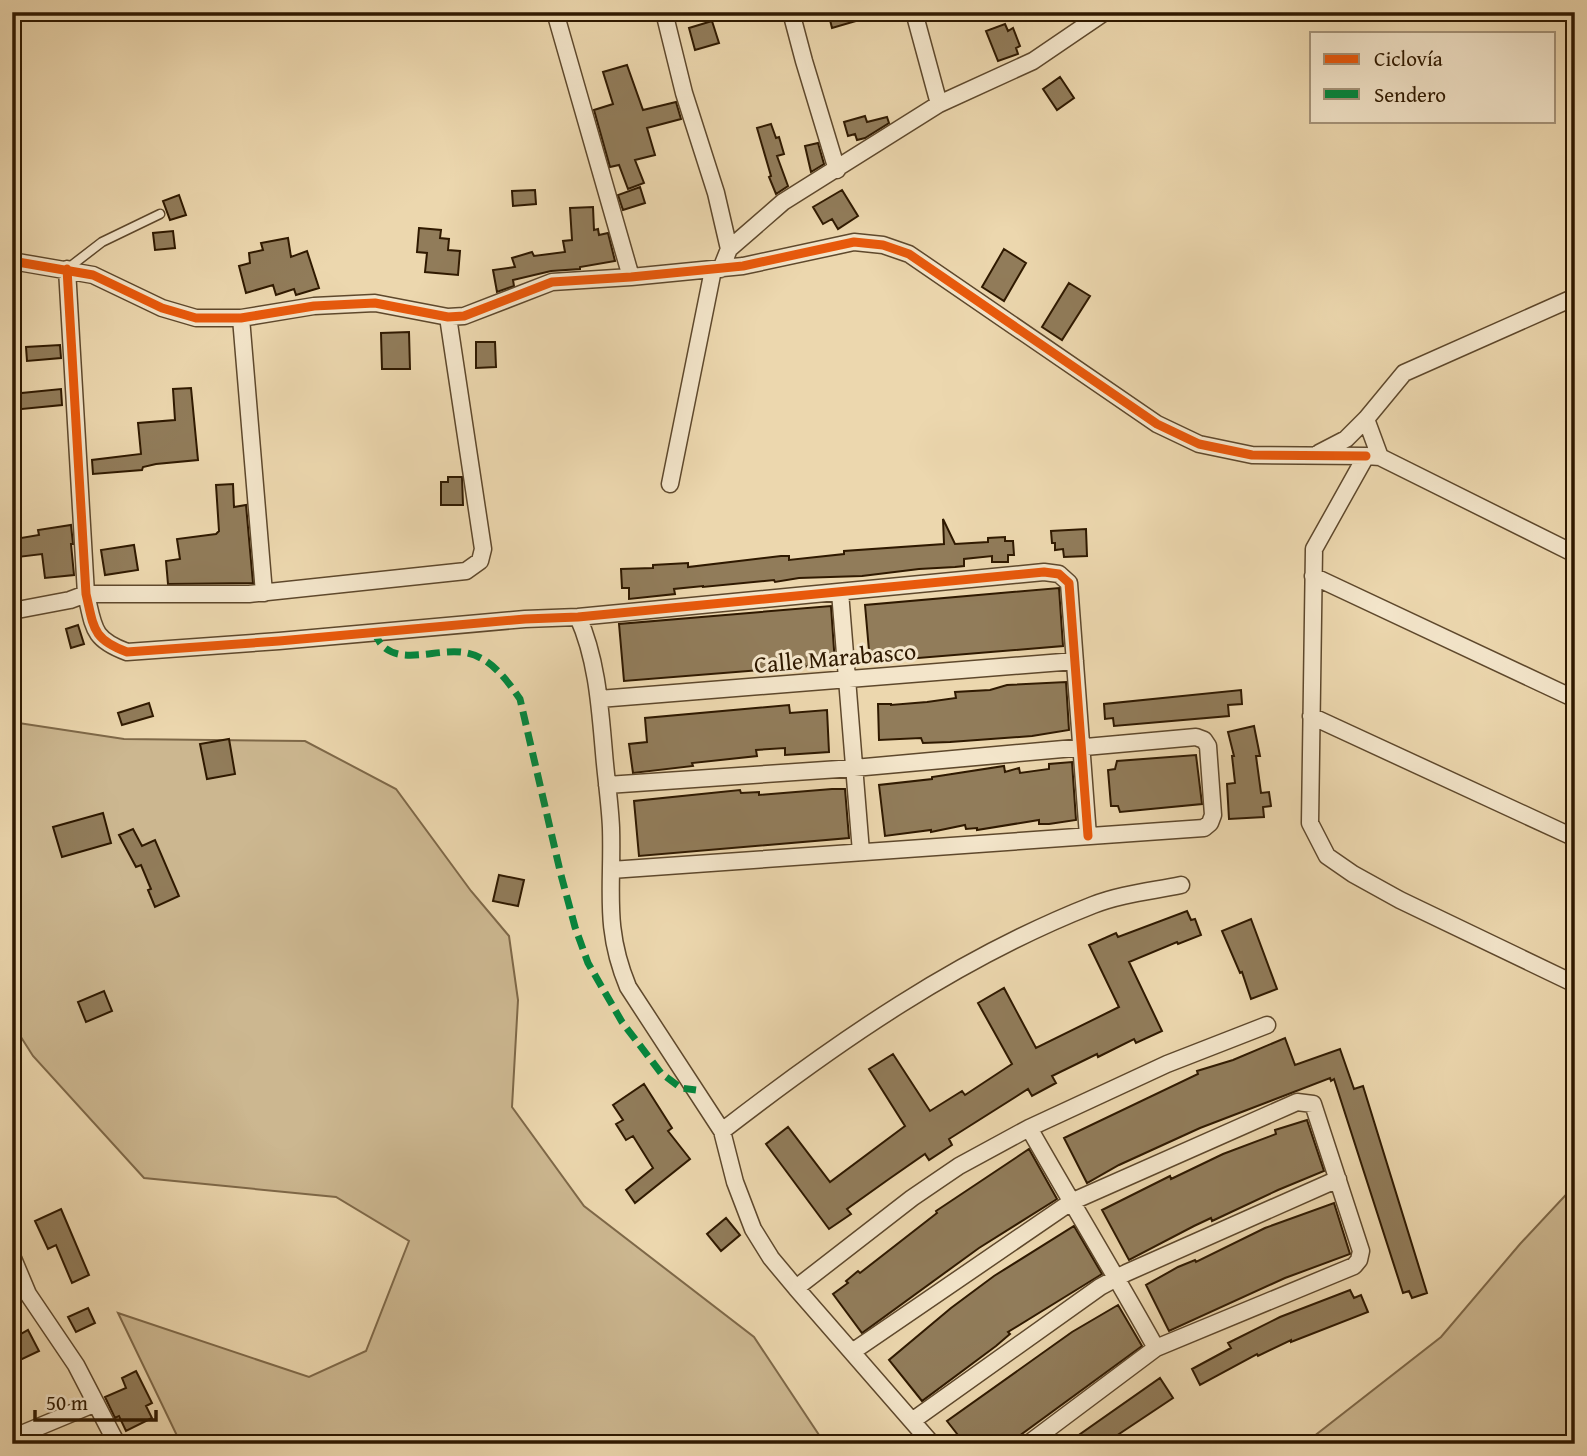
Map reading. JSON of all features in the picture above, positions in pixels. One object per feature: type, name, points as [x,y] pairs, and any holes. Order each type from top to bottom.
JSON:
[{"type":"street","points":[[555,12],[631,277]]},
{"type":"street","points":[[664,12],[684,93],[716,193],[729,249]]},
{"type":"street","points":[[792,12],[837,170]]},
{"type":"street","points":[[914,12],[939,104]]},
{"type":"street","points":[[670,484],[717,269],[729,249],[783,202],[939,104],[1033,61],[1105,12]]},
{"type":"street","points":[[12,261],[93,275],[162,307],[196,318],[242,318],[314,306],[375,303],[448,317],[464,316],[552,282],[743,266],[854,242],[883,245],[909,254],[1157,424],[1199,444],[1252,455],[1373,457],[1575,554]]},
{"type":"street","points":[[67,269],[86,594],[94,629],[107,644],[127,652],[266,642],[511,620],[578,617],[1044,572],[1059,574],[1069,583],[1088,836]]},
{"type":"street","points":[[1317,454],[1346,439],[1404,373],[1575,297]]},
{"type":"street","points":[[12,611],[70,600],[86,594],[264,593],[466,571],[480,561],[484,549],[448,317]]},
{"type":"street","points":[[242,318],[264,593]]},
{"type":"street","points":[[1366,419],[1373,457],[1314,549],[1310,823],[1327,856],[1353,874],[1399,900],[1575,984]]},
{"type":"street","points":[[1312,576],[1575,699]]},
{"type":"street","points":[[840,592],[861,852]]},
{"type":"street","points":[[578,617],[589,648],[599,699],[611,828],[609,894],[613,944],[618,964],[628,987],[722,1131],[735,1182],[753,1229],[771,1258],[932,1444]]},
{"type":"street","name":"Calle Marabasco","points":[[599,699],[1074,661]]},
{"type":"street","points":[[1311,716],[1575,838]]},
{"type":"street","points":[[607,785],[854,768],[1196,737],[1208,746],[1213,815],[1204,828],[611,870]]},
{"type":"street","points":[[722,1131],[793,1076],[898,1005],[944,978],[1018,939],[1094,905],[1181,885]]},
{"type":"street","points":[[796,1288],[912,1198],[959,1166],[1029,1128],[1167,1064],[1267,1025]]},
{"type":"street","points":[[852,1352],[1071,1202],[1297,1102],[1313,1104],[1361,1251],[1354,1266],[1156,1348],[1028,1444]]},
{"type":"street","points":[[1029,1128],[1156,1348]]},
{"type":"street","points":[[912,1421],[1100,1287],[1338,1179]]},
{"type":"street","points":[[12,1256],[28,1294],[76,1366],[117,1444]]},
{"type":"street","points":[[12,1301],[28,1294]]},
{"type":"street","points":[[12,1438],[96,1403]]},
{"type":"lane","points":[[67,269],[102,242],[160,214]]},
{"type":"shaded area","points":[[12,722],[124,739],[305,741],[396,789],[471,891],[509,936],[518,1000],[512,1107],[584,1206],[754,1337],[825,1444],[181,1444],[118,1313],[309,1377],[366,1351],[409,1241],[336,1197],[144,1178],[33,1056],[12,1023]]},
{"type":"shaded area","points":[[1575,1185],[1575,1444],[1304,1444],[1441,1337],[1520,1244]]},
{"type":"building","points":[[828,12],[873,12],[873,16],[832,28]]},
{"type":"building","points":[[712,21],[719,43],[695,50],[689,28]]},
{"type":"building","points":[[1005,24],[1008,31],[1013,28],[1020,46],[1016,48],[1018,54],[998,61],[986,31]]},
{"type":"building","points":[[627,65],[643,110],[676,102],[681,119],[647,128],[655,155],[635,160],[644,183],[628,189],[619,165],[610,167],[594,110],[613,104],[603,72]]},
{"type":"building","points":[[1060,77],[1074,98],[1057,110],[1043,89]]},
{"type":"building","points":[[865,116],[867,122],[887,117],[889,123],[865,138],[857,140],[855,134],[848,136],[844,122]]},
{"type":"building","points":[[771,124],[776,138],[779,137],[784,154],[777,156],[788,186],[776,194],[757,128]]},
{"type":"building","points":[[818,143],[824,164],[811,172],[805,146]]},
{"type":"building","points":[[640,187],[645,203],[623,210],[618,195]]},
{"type":"building","points":[[535,190],[536,204],[513,206],[512,191]]},
{"type":"building","points":[[842,190],[858,216],[838,229],[832,219],[823,224],[813,207]]},
{"type":"building","points":[[179,195],[186,215],[170,220],[163,201]]},
{"type":"building","points":[[593,207],[594,230],[598,229],[599,235],[608,233],[615,261],[513,280],[514,286],[497,292],[493,270],[515,267],[512,258],[532,252],[534,256],[565,252],[563,241],[572,240],[570,208]]},
{"type":"building","points":[[419,228],[441,230],[440,238],[449,239],[448,250],[460,251],[458,275],[425,272],[427,253],[417,252]]},
{"type":"building","points":[[173,231],[175,248],[155,250],[153,233]]},
{"type":"building","points":[[288,238],[291,257],[307,251],[319,288],[296,295],[294,289],[276,295],[273,285],[246,293],[239,266],[250,263],[249,253],[263,250],[261,243]]},
{"type":"building","points":[[1004,249],[1026,263],[1004,301],[982,287]]},
{"type":"building","points":[[1069,283],[1090,296],[1062,340],[1042,327]]},
{"type":"building","points":[[409,332],[410,369],[382,369],[381,333]]},
{"type":"building","points":[[476,342],[495,342],[496,367],[476,368]]},
{"type":"building","points":[[60,345],[61,358],[27,361],[26,347]]},
{"type":"building","points":[[191,388],[198,460],[156,464],[143,467],[142,470],[93,474],[92,460],[141,454],[138,423],[175,420],[173,389]]},
{"type":"building","points":[[61,389],[62,405],[12,410],[12,394]]},
{"type":"building","points":[[448,477],[462,477],[463,505],[441,505],[441,482],[448,482]]},
{"type":"building","points":[[233,484],[234,507],[246,505],[253,583],[168,584],[166,561],[180,559],[177,539],[216,534],[219,531],[216,485]]},
{"type":"building","points":[[943,519],[955,544],[988,542],[988,538],[1005,537],[1005,541],[1013,541],[1014,555],[1008,555],[1008,562],[992,562],[992,556],[964,559],[964,566],[862,576],[703,586],[674,589],[675,594],[629,599],[629,588],[622,588],[621,569],[688,563],[688,567],[781,556],[789,556],[789,560],[844,554],[844,551],[944,544]]},
{"type":"building","points":[[71,525],[74,575],[45,578],[42,554],[18,557],[15,539],[39,535],[38,530]]},
{"type":"building","points":[[1086,529],[1087,556],[1064,557],[1063,549],[1055,550],[1051,531]]},
{"type":"building","points":[[134,545],[138,570],[105,575],[101,550]]},
{"type":"building","points":[[1059,588],[1063,646],[870,662],[865,605]]},
{"type":"building","points":[[831,606],[835,664],[624,681],[619,624]]},
{"type":"building","points":[[78,625],[84,644],[71,648],[66,629]]},
{"type":"building","points":[[1066,682],[1069,730],[1032,736],[950,742],[923,743],[921,738],[879,740],[878,704],[956,698],[955,692],[990,690],[1007,685]]},
{"type":"building","points":[[1241,690],[1242,704],[1228,705],[1229,716],[1114,726],[1113,718],[1105,719],[1104,704]]},
{"type":"building","points":[[149,703],[153,716],[122,725],[118,713]]},
{"type":"building","points":[[789,705],[790,713],[827,710],[829,752],[785,755],[785,748],[756,750],[757,756],[633,773],[629,744],[647,742],[645,718]]},
{"type":"building","points":[[1254,726],[1260,756],[1256,756],[1261,793],[1269,792],[1271,806],[1263,807],[1264,817],[1229,819],[1227,784],[1235,783],[1234,756],[1228,732]]},
{"type":"building","points":[[229,739],[235,774],[207,779],[200,744]]},
{"type":"building","points":[[1196,755],[1202,804],[1120,812],[1118,806],[1111,806],[1108,770],[1115,769],[1117,761]]},
{"type":"building","points":[[1072,762],[1076,820],[1039,824],[1039,820],[977,830],[966,829],[965,825],[931,832],[885,836],[879,785],[1004,766],[1005,772],[1019,768],[1020,773],[1049,769],[1049,764]]},
{"type":"building","points":[[845,789],[849,838],[639,856],[634,801],[740,790],[741,793],[759,792],[759,795]]},
{"type":"building","points":[[103,813],[111,843],[62,857],[53,827]]},
{"type":"building","points":[[133,829],[142,846],[155,840],[179,896],[155,907],[141,865],[136,867],[119,835]]},
{"type":"building","points":[[499,875],[524,880],[518,906],[493,901]]},
{"type":"building","points":[[1187,911],[1191,920],[1195,919],[1201,935],[1129,962],[1162,1031],[1136,1043],[1134,1039],[1098,1057],[1097,1054],[1052,1076],[1056,1083],[1032,1096],[1028,1089],[949,1139],[952,1145],[929,1160],[925,1154],[889,1179],[847,1209],[851,1214],[829,1229],[766,1144],[788,1127],[830,1182],[905,1126],[869,1069],[893,1054],[930,1111],[962,1091],[965,1095],[1012,1064],[978,1003],[1004,988],[1036,1048],[1119,1007],[1089,945],[1116,933],[1118,937]]},
{"type":"building","points":[[1251,919],[1277,989],[1251,999],[1242,972],[1240,973],[1222,931]]},
{"type":"building","points":[[104,991],[112,1011],[86,1022],[78,1002]]},
{"type":"building","points":[[1285,1038],[1295,1065],[1340,1049],[1354,1089],[1363,1086],[1427,1293],[1412,1298],[1409,1291],[1403,1293],[1334,1079],[1331,1081],[1330,1078],[1200,1128],[1119,1165],[1087,1183],[1064,1138],[1198,1074],[1197,1071],[1233,1060]]},
{"type":"building","points":[[644,1084],[672,1128],[668,1131],[690,1159],[635,1203],[626,1190],[653,1168],[633,1136],[626,1140],[616,1124],[623,1120],[613,1105]]},
{"type":"building","points":[[1307,1120],[1324,1171],[1212,1221],[1211,1218],[1129,1260],[1102,1210],[1170,1176],[1171,1179],[1223,1154],[1276,1134],[1275,1130]]},
{"type":"building","points":[[1029,1149],[1057,1199],[979,1248],[862,1333],[833,1294],[858,1271],[860,1273],[937,1213],[936,1211]]},
{"type":"building","points":[[1334,1203],[1350,1254],[1285,1278],[1169,1331],[1146,1285],[1178,1267],[1195,1260],[1196,1262],[1265,1228]]},
{"type":"building","points":[[61,1209],[89,1275],[72,1283],[56,1245],[48,1249],[35,1221]]},
{"type":"building","points":[[726,1218],[740,1235],[721,1251],[707,1234]]},
{"type":"building","points":[[1074,1226],[1102,1274],[1008,1332],[1010,1334],[996,1346],[922,1401],[889,1360],[994,1276]]},
{"type":"building","points":[[1350,1290],[1354,1298],[1361,1295],[1368,1312],[1291,1340],[1258,1356],[1257,1354],[1200,1385],[1192,1369],[1231,1348],[1228,1343],[1280,1317]]},
{"type":"building","points":[[1118,1305],[1142,1346],[1008,1444],[965,1444],[947,1421],[1072,1332]]},
{"type":"building","points":[[88,1308],[95,1323],[76,1332],[68,1317]]},
{"type":"building","points":[[28,1330],[39,1351],[18,1361],[13,1350],[19,1347],[14,1338]]},
{"type":"building","points":[[136,1371],[152,1403],[146,1406],[152,1418],[126,1431],[119,1416],[115,1418],[105,1397],[126,1388],[122,1378]]},
{"type":"building","points":[[1160,1378],[1173,1398],[1104,1444],[1066,1444]]},
{"type":"marked path","points":[[374,631],[381,644],[401,655],[454,652],[476,656],[498,671],[520,699],[561,875],[588,963],[622,1022],[661,1073],[681,1088],[696,1090]]},
{"type":"cycle path","points":[[12,261],[93,275],[162,308],[196,318],[241,318],[314,306],[375,303],[448,317],[464,316],[552,282],[743,266],[854,242],[883,245],[909,254],[1157,424],[1199,444],[1252,455],[1366,456]]},
{"type":"cycle path","points":[[67,269],[86,594],[96,631],[116,647],[127,652],[279,641],[525,619],[578,617],[1044,572],[1059,574],[1069,583],[1088,836]]}]
